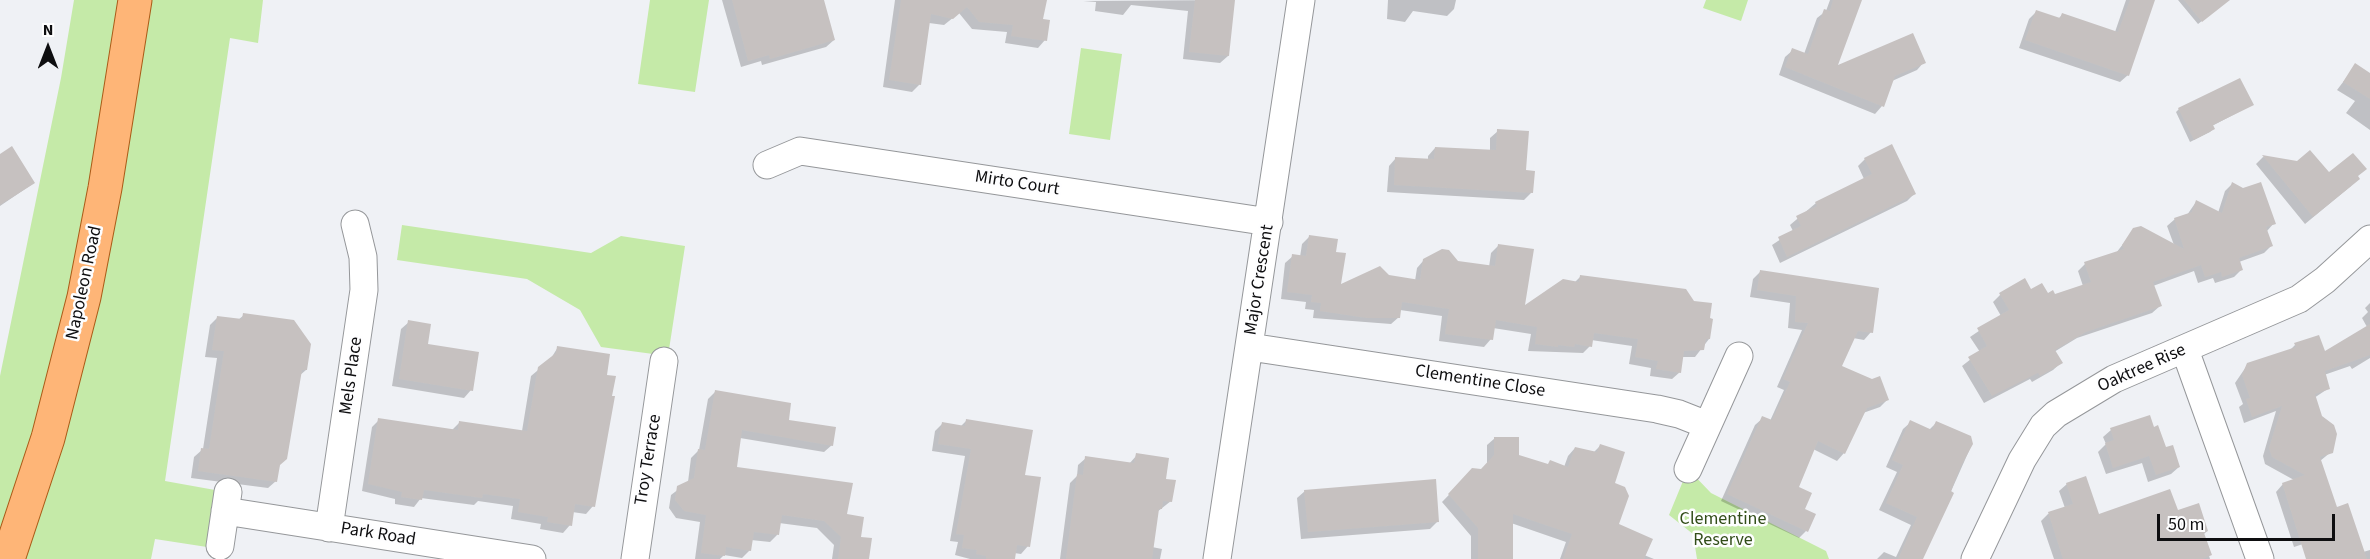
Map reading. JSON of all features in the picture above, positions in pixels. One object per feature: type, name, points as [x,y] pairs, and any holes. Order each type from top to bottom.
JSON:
[{"type":"main road","name":"Napoleon Road","points":[[8,559],[48,438],[84,297],[105,188],[135,0]]},
{"type":"street","name":"Major Crescent","points":[[1217,559],[1301,0]]},
{"type":"street","name":"Mirto Court","points":[[767,165],[800,151],[1269,222]]},
{"type":"street","name":"Mels Place","points":[[329,528],[364,290],[363,257],[355,224]]},
{"type":"street","name":"Oaktree Rise","points":[[1975,559],[2022,460],[2043,426],[2075,400],[2114,379],[2185,350],[2299,298],[2325,280],[2370,239]]},
{"type":"street","name":"Clementine Close","points":[[1250,347],[1657,409],[1679,414],[1707,425]]},
{"type":"street","points":[[2185,350],[2260,559]]},
{"type":"street","points":[[1688,470],[1739,356]]},
{"type":"street","name":"Troy Terrace","points":[[635,559],[664,361]]},
{"type":"street","name":"Park Road","points":[[220,546],[226,502],[329,528],[514,558]]},
{"type":"green space","points":[[74,0],[263,0],[258,43],[230,38],[165,481],[215,490],[207,547],[155,539],[151,559],[0,559],[0,376],[61,78]]},
{"type":"green space","points":[[650,0],[709,0],[695,92],[638,84]]},
{"type":"green space","points":[[1706,0],[1748,0],[1741,21],[1703,8]]},
{"type":"green space","points":[[1081,48],[1122,54],[1110,140],[1069,134]]},
{"type":"green space","points":[[402,225],[591,253],[621,236],[685,246],[668,356],[601,347],[580,310],[527,279],[397,260]]},
{"type":"green space","name":"Clementine Reserve","points":[[1688,469],[1711,493],[1826,551],[1829,559],[1697,559],[1693,534],[1669,515]]},
{"type":"building","points":[[732,0],[824,0],[835,40],[770,59],[769,55],[748,61]]},
{"type":"building","points":[[901,0],[1047,0],[1043,19],[1050,20],[1047,41],[1011,36],[1013,25],[979,22],[967,7],[953,19],[931,14],[921,85],[889,80]]},
{"type":"building","points":[[1195,0],[1235,0],[1229,56],[1189,52]]},
{"type":"building","points":[[1833,0],[1862,0],[1838,65],[1913,33],[1926,63],[1895,76],[1884,107],[1785,67],[1792,48],[1808,54],[1824,9],[1830,11]]},
{"type":"building","points":[[2130,0],[2155,0],[2129,76],[2025,40],[2036,10],[2060,18],[2062,13],[2118,32]]},
{"type":"building","points":[[2184,0],[2230,0],[2202,22]]},
{"type":"building","points":[[2355,63],[2370,73],[2370,99],[2343,82]]},
{"type":"building","points":[[2240,78],[2254,105],[2213,125],[2215,129],[2194,140],[2178,108]]},
{"type":"building","points":[[1497,129],[1529,131],[1526,170],[1535,171],[1533,193],[1394,185],[1395,157],[1434,159],[1435,147],[1496,150]]},
{"type":"building","points":[[1892,144],[1916,194],[1787,257],[1778,237],[1801,226],[1796,216],[1817,206],[1815,202],[1872,174],[1864,158]]},
{"type":"building","points":[[12,146],[35,183],[0,205],[0,154]]},
{"type":"building","points":[[2310,150],[2329,172],[2353,153],[2367,169],[2358,176],[2360,179],[2313,217],[2262,155],[2297,161]]},
{"type":"building","points":[[2232,182],[2243,188],[2261,182],[2276,224],[2266,227],[2273,246],[2239,258],[2243,270],[2222,277],[2221,272],[2205,277],[2201,265],[2153,282],[2162,306],[2086,332],[2055,350],[2063,363],[2040,376],[2038,373],[1992,396],[1968,357],[1987,346],[1977,328],[2009,310],[1999,293],[2025,278],[2031,289],[2042,283],[2048,293],[2053,290],[2055,294],[2091,282],[2084,262],[2124,249],[2122,245],[2133,228],[2141,226],[2184,249],[2174,218],[2192,212],[2196,200],[2222,213]]},
{"type":"building","points":[[1309,235],[1338,239],[1336,252],[1346,253],[1341,284],[1380,266],[1389,275],[1420,280],[1423,259],[1442,249],[1449,250],[1458,261],[1495,266],[1498,244],[1534,249],[1525,305],[1563,279],[1579,282],[1580,275],[1686,289],[1694,301],[1712,303],[1710,318],[1713,319],[1710,339],[1706,339],[1704,350],[1684,351],[1681,373],[1656,369],[1658,361],[1635,357],[1638,339],[1594,333],[1592,347],[1575,344],[1574,347],[1558,345],[1558,347],[1535,344],[1537,327],[1496,320],[1493,340],[1445,334],[1449,309],[1402,302],[1400,318],[1367,318],[1320,311],[1321,303],[1311,302],[1312,295],[1287,292],[1292,254],[1306,256]]},
{"type":"building","points":[[1760,270],[1879,288],[1873,333],[1858,331],[1842,366],[1872,379],[1880,376],[1889,400],[1867,408],[1845,454],[1818,441],[1799,487],[1812,493],[1805,509],[1816,514],[1808,532],[1727,494],[1762,416],[1772,420],[1790,382],[1783,379],[1808,323],[1795,322],[1796,296],[1757,290]]},
{"type":"building","points":[[243,313],[294,320],[311,344],[307,370],[302,370],[287,459],[280,465],[277,482],[198,471],[201,448],[209,449],[224,351],[212,350],[217,316],[242,319]]},
{"type":"building","points":[[408,320],[431,324],[428,344],[479,352],[473,391],[399,379]]},
{"type":"building","points":[[2370,324],[2370,355],[2325,371],[2330,389],[2315,394],[2322,416],[2334,425],[2337,434],[2333,453],[2320,457],[2337,507],[2348,503],[2367,559],[2306,559],[2282,483],[2305,475],[2272,457],[2269,448],[2282,406],[2252,417],[2246,399],[2250,398],[2242,375],[2247,363],[2296,347],[2294,343],[2319,335],[2325,351]]},
{"type":"building","points":[[557,346],[610,354],[607,375],[616,376],[612,396],[615,396],[595,507],[575,504],[572,526],[547,522],[548,517],[518,512],[520,499],[483,494],[482,498],[424,490],[422,500],[401,497],[402,492],[368,484],[378,418],[458,430],[459,421],[527,431],[538,367],[556,353]]},
{"type":"building","points":[[715,390],[791,403],[789,420],[836,427],[833,446],[742,430],[737,467],[853,483],[847,514],[864,517],[861,537],[872,538],[869,559],[838,559],[841,537],[824,521],[782,515],[779,535],[754,532],[751,551],[726,547],[725,556],[701,553],[706,515],[684,511],[675,500],[677,486],[694,478],[698,449],[705,450]]},
{"type":"building","points":[[2150,415],[2154,427],[2158,425],[2166,447],[2173,445],[2180,467],[2156,475],[2149,456],[2113,468],[2105,443],[2114,440],[2110,428]]},
{"type":"building","points":[[966,419],[1033,430],[1025,475],[1041,477],[1030,547],[1017,545],[1015,559],[986,559],[986,556],[976,554],[977,550],[962,548],[964,535],[956,534],[971,449],[938,444],[942,422],[965,426]]},
{"type":"building","points":[[1910,420],[1932,430],[1936,421],[1971,436],[1973,444],[1961,466],[1951,491],[1954,493],[1923,559],[1898,559],[1917,517],[1886,503],[1903,465],[1892,460]]},
{"type":"building","points":[[1494,437],[1519,437],[1519,455],[1548,464],[1550,460],[1568,467],[1575,447],[1597,452],[1600,444],[1625,452],[1615,483],[1625,487],[1629,496],[1619,524],[1653,539],[1644,559],[1563,559],[1572,534],[1513,514],[1513,559],[1478,559],[1478,528],[1448,494],[1472,468],[1481,469],[1494,455]]},
{"type":"building","points":[[1136,453],[1169,458],[1166,479],[1176,480],[1172,502],[1163,501],[1162,509],[1159,509],[1152,559],[1066,559],[1077,474],[1083,475],[1085,456],[1134,463]]},
{"type":"building","points":[[2086,476],[2099,514],[2170,489],[2178,510],[2199,503],[2208,531],[2204,533],[2212,555],[2202,559],[2063,559],[2048,512],[2073,504],[2066,483]]},
{"type":"building","points":[[1436,479],[1439,522],[1308,532],[1304,490]]}]
